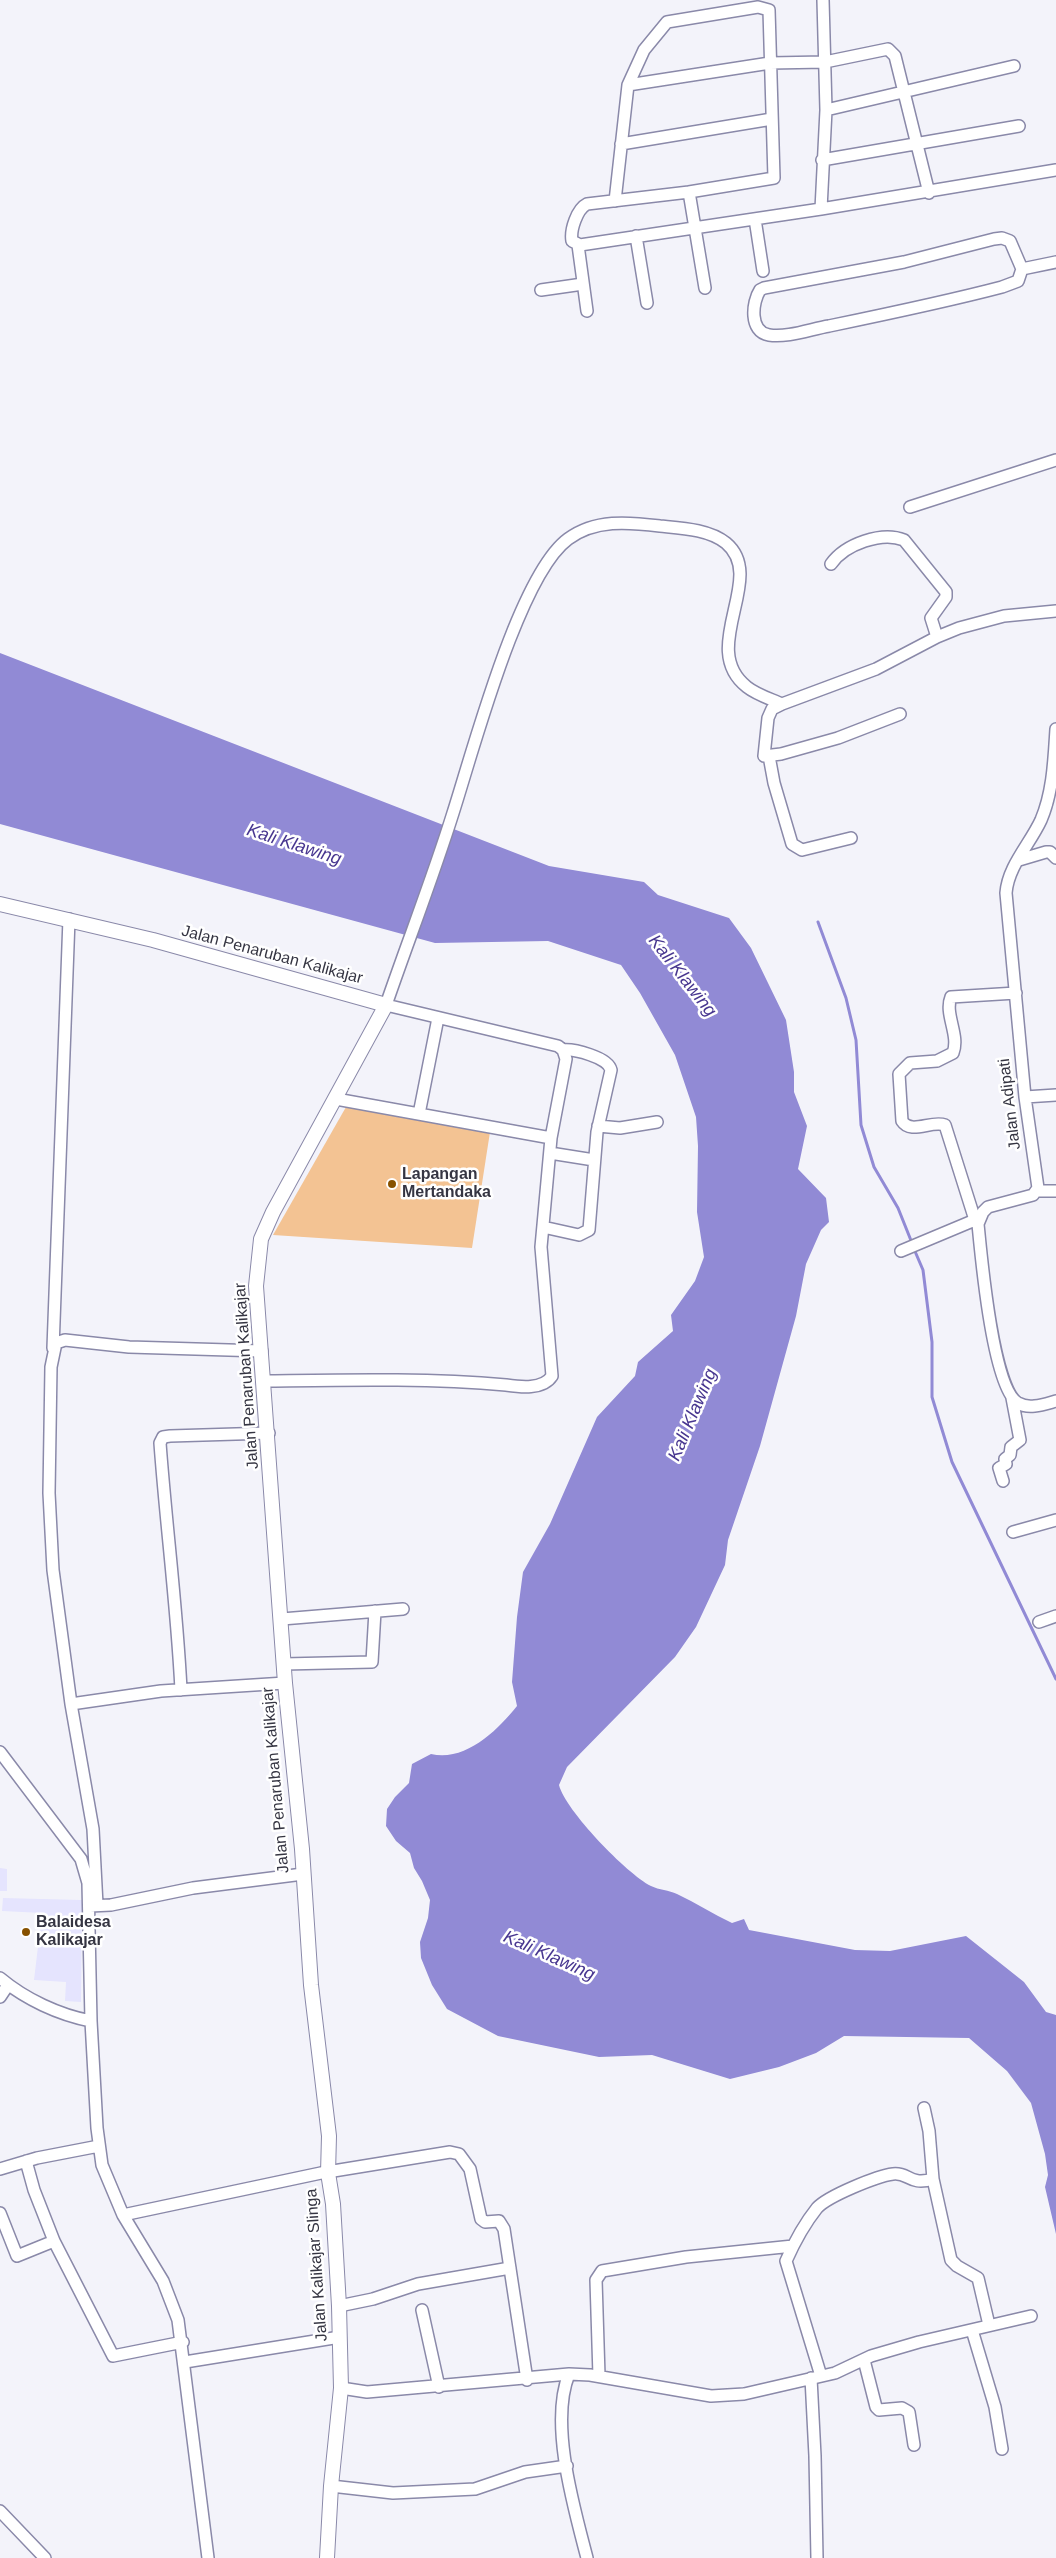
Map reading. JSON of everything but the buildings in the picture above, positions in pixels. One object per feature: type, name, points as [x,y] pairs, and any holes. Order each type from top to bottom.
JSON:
[{"type":"street","points":[[821,209],[826,110],[823,0]]},
{"type":"street","points":[[615,201],[628,85],[644,50],[667,22],[758,7],[769,10],[774,178],[689,192],[615,201],[587,204],[580,209],[571,235],[572,241],[578,244],[754,219],[930,193],[1056,170]]},
{"type":"street","points":[[628,85],[770,63],[825,62],[888,50],[895,56],[930,193]]},
{"type":"street","points":[[826,110],[1014,66]]},
{"type":"street","points":[[621,144],[772,119]]},
{"type":"street","points":[[822,160],[1019,126]]},
{"type":"street","points":[[689,192],[705,288]]},
{"type":"street","points":[[754,219],[762,271]]},
{"type":"street","points":[[636,236],[647,303]]},
{"type":"street","points":[[1002,238],[1010,241],[1022,269],[1018,280],[1002,287],[892,313],[790,334],[770,335],[763,333],[758,329],[754,318],[755,300],[760,290],[764,288],[896,264],[1002,238]]},
{"type":"street","points":[[578,244],[587,311]]},
{"type":"street","points":[[1022,269],[1056,262]]},
{"type":"street","points":[[541,290],[583,284]]},
{"type":"street","points":[[910,507],[1056,460]]},
{"type":"street","points":[[265,1381],[442,1380],[521,1387],[538,1385],[549,1381],[552,1369],[541,1262],[542,1227],[551,1138],[566,1059],[563,1050],[558,1046],[386,1005],[453,814],[500,668],[525,603],[553,552],[569,538],[588,529],[602,524],[629,522],[702,532],[725,542],[732,548],[739,565],[739,579],[727,649],[731,668],[748,688],[782,704]]},
{"type":"street","points":[[831,564],[840,554],[866,541],[885,536],[904,540],[946,592],[946,597],[931,618],[937,637]]},
{"type":"street","points":[[900,714],[838,738],[769,756],[764,755],[768,718],[772,709],[782,704],[876,669],[937,637],[1004,616],[1056,611]]},
{"type":"street","name":"Jalan Adipati","points":[[1038,1191],[1024,1097],[1006,893],[1009,878],[1042,818],[1051,786],[1056,729]]},
{"type":"street","points":[[769,756],[774,783],[792,844],[802,850],[851,838]]},
{"type":"street","points":[[1019,860],[1046,852],[1050,852],[1056,858]]},
{"type":"street","name":"Jalan Penaruban Kalikajar","points":[[0,904],[69,919],[386,1005],[273,1212],[261,1239],[256,1286],[265,1381],[285,1684],[311,1985],[329,2136],[328,2173]]},
{"type":"street","points":[[69,919],[49,1493],[53,1570],[72,1704],[93,1828],[91,2021],[99,2146],[108,2181],[125,2215],[164,2281],[173,2301],[185,2362],[208,2558]]},
{"type":"street","points":[[1003,1481],[999,1468],[1006,1464],[1006,1458],[1011,1454],[1011,1447],[1020,1440],[1012,1398],[1008,1390],[989,1320],[977,1222],[945,1125],[938,1124],[913,1128],[906,1126],[902,1121],[899,1074],[910,1063],[937,1061],[953,1053],[955,1039],[949,1004],[951,997],[1016,993]]},
{"type":"street","points":[[419,1114],[438,1018]]},
{"type":"street","points":[[542,1227],[578,1235],[589,1230],[598,1126],[610,1066],[579,1051],[563,1050]]},
{"type":"street","points":[[1024,1097],[1056,1095]]},
{"type":"street","points":[[336,1099],[551,1138]]},
{"type":"street","points":[[598,1126],[620,1128],[657,1122]]},
{"type":"street","points":[[550,1153],[594,1160]]},
{"type":"street","points":[[901,1251],[977,1222],[988,1207],[1038,1191],[1056,1191]]},
{"type":"street","points":[[53,1348],[60,1340],[65,1340],[129,1347],[262,1352]]},
{"type":"street","points":[[1012,1398],[1018,1404],[1027,1406],[1056,1401]]},
{"type":"street","points":[[182,1690],[160,1443],[163,1437],[170,1436],[268,1433]]},
{"type":"street","points":[[1013,1532],[1056,1520]]},
{"type":"street","points":[[282,1619],[403,1608]]},
{"type":"street","points":[[284,1664],[372,1662],[375,1611]]},
{"type":"street","points":[[1039,1622],[1056,1616]]},
{"type":"street","points":[[72,1704],[182,1690],[285,1684]]},
{"type":"street","points":[[0,1752],[82,1860],[92,1906]]},
{"type":"street","points":[[92,1906],[110,1905],[192,1888],[302,1874]]},
{"type":"street","points":[[0,1997],[4,1982],[51,2009],[74,2018],[91,2021]]},
{"type":"street","points":[[924,2108],[929,2131],[933,2179],[951,2260],[957,2266],[978,2278],[989,2326]]},
{"type":"street","points":[[0,2169],[99,2146]]},
{"type":"street","points":[[328,2173],[450,2152],[459,2154],[470,2169],[481,2219],[502,2224],[527,2380]]},
{"type":"street","points":[[26,2162],[34,2190],[54,2241],[114,2356],[182,2342]]},
{"type":"street","name":"Jalan Kalikajar Slinga","points":[[125,2215],[328,2173],[333,2204],[342,2388],[331,2486],[327,2558]]},
{"type":"street","points":[[817,2558],[816,2377],[786,2261],[793,2246],[818,2207],[866,2181],[895,2173],[915,2182],[933,2179]]},
{"type":"street","points":[[0,2213],[16,2256],[54,2241]]},
{"type":"street","points":[[599,2376],[596,2280],[602,2271],[686,2257],[793,2246]]},
{"type":"street","points":[[339,2306],[373,2299],[418,2284],[510,2268]]},
{"type":"street","points":[[422,2310],[439,2387]]},
{"type":"street","points":[[342,2388],[367,2392],[527,2380],[569,2374],[599,2376],[711,2396],[744,2394],[835,2373],[864,2360],[919,2342],[1031,2316]]},
{"type":"street","points":[[972,2330],[995,2407],[1002,2449]]},
{"type":"street","points":[[185,2362],[340,2337]]},
{"type":"street","points":[[864,2360],[876,2407],[879,2410],[902,2408],[909,2412],[914,2445]]},
{"type":"street","points":[[569,2374],[561,2401],[567,2466],[570,2490],[587,2558]]},
{"type":"street","points":[[331,2486],[393,2493],[475,2489],[525,2472],[567,2466]]},
{"type":"street","points":[[0,2512],[45,2558]]},
{"type":"shaded area","name":"Lapangan Mertandaka","points":[[346,1107],[490,1132],[472,1248],[273,1235]]},
{"type":"shaded area","points":[[0,1868],[7,1869],[7,1891],[0,1891]]},
{"type":"shaded area","points":[[3,1898],[82,1900],[81,2002],[65,2001],[66,1982],[34,1980],[42,1913],[2,1911]]},
{"type":"water","name":"Kali Klawing","points":[[0,653],[549,866],[644,882],[658,895],[729,918],[751,948],[786,1020],[794,1072],[794,1092],[807,1126],[798,1169],[826,1198],[829,1222],[821,1230],[806,1264],[796,1316],[760,1446],[728,1540],[725,1565],[696,1627],[675,1657],[567,1767],[559,1785],[564,1796],[584,1825],[627,1869],[651,1886],[677,1894],[732,1923],[744,1919],[749,1930],[855,1950],[890,1951],[966,1936],[1024,1982],[1046,2012],[1056,2015],[1056,2234],[1045,2187],[1048,2175],[1045,2154],[1031,2103],[1007,2071],[969,2038],[844,2036],[816,2053],[779,2067],[730,2079],[652,2055],[599,2057],[498,2036],[447,2009],[432,1985],[421,1958],[420,1942],[428,1918],[430,1900],[414,1868],[410,1853],[396,1841],[386,1826],[387,1809],[395,1797],[409,1783],[412,1764],[431,1754],[444,1755],[468,1749],[490,1734],[517,1706],[512,1682],[523,1572],[550,1524],[597,1417],[635,1376],[638,1362],[673,1331],[671,1315],[695,1281],[704,1257],[697,1212],[698,1146],[696,1117],[675,1055],[640,993],[621,965],[548,941],[435,943],[0,824]]},
{"type":"waterway","points":[[818,922],[846,998],[856,1040],[861,1125],[874,1167],[898,1208],[912,1243]]},
{"type":"waterway","points":[[914,1249],[923,1270],[932,1342],[932,1397],[952,1462],[1056,1679]]},
{"type":"place","name":"Lapangan Mertandaka","points":[[392,1184]]},
{"type":"place","name":"Balaidesa Kalikajar","points":[[26,1932]]}]
